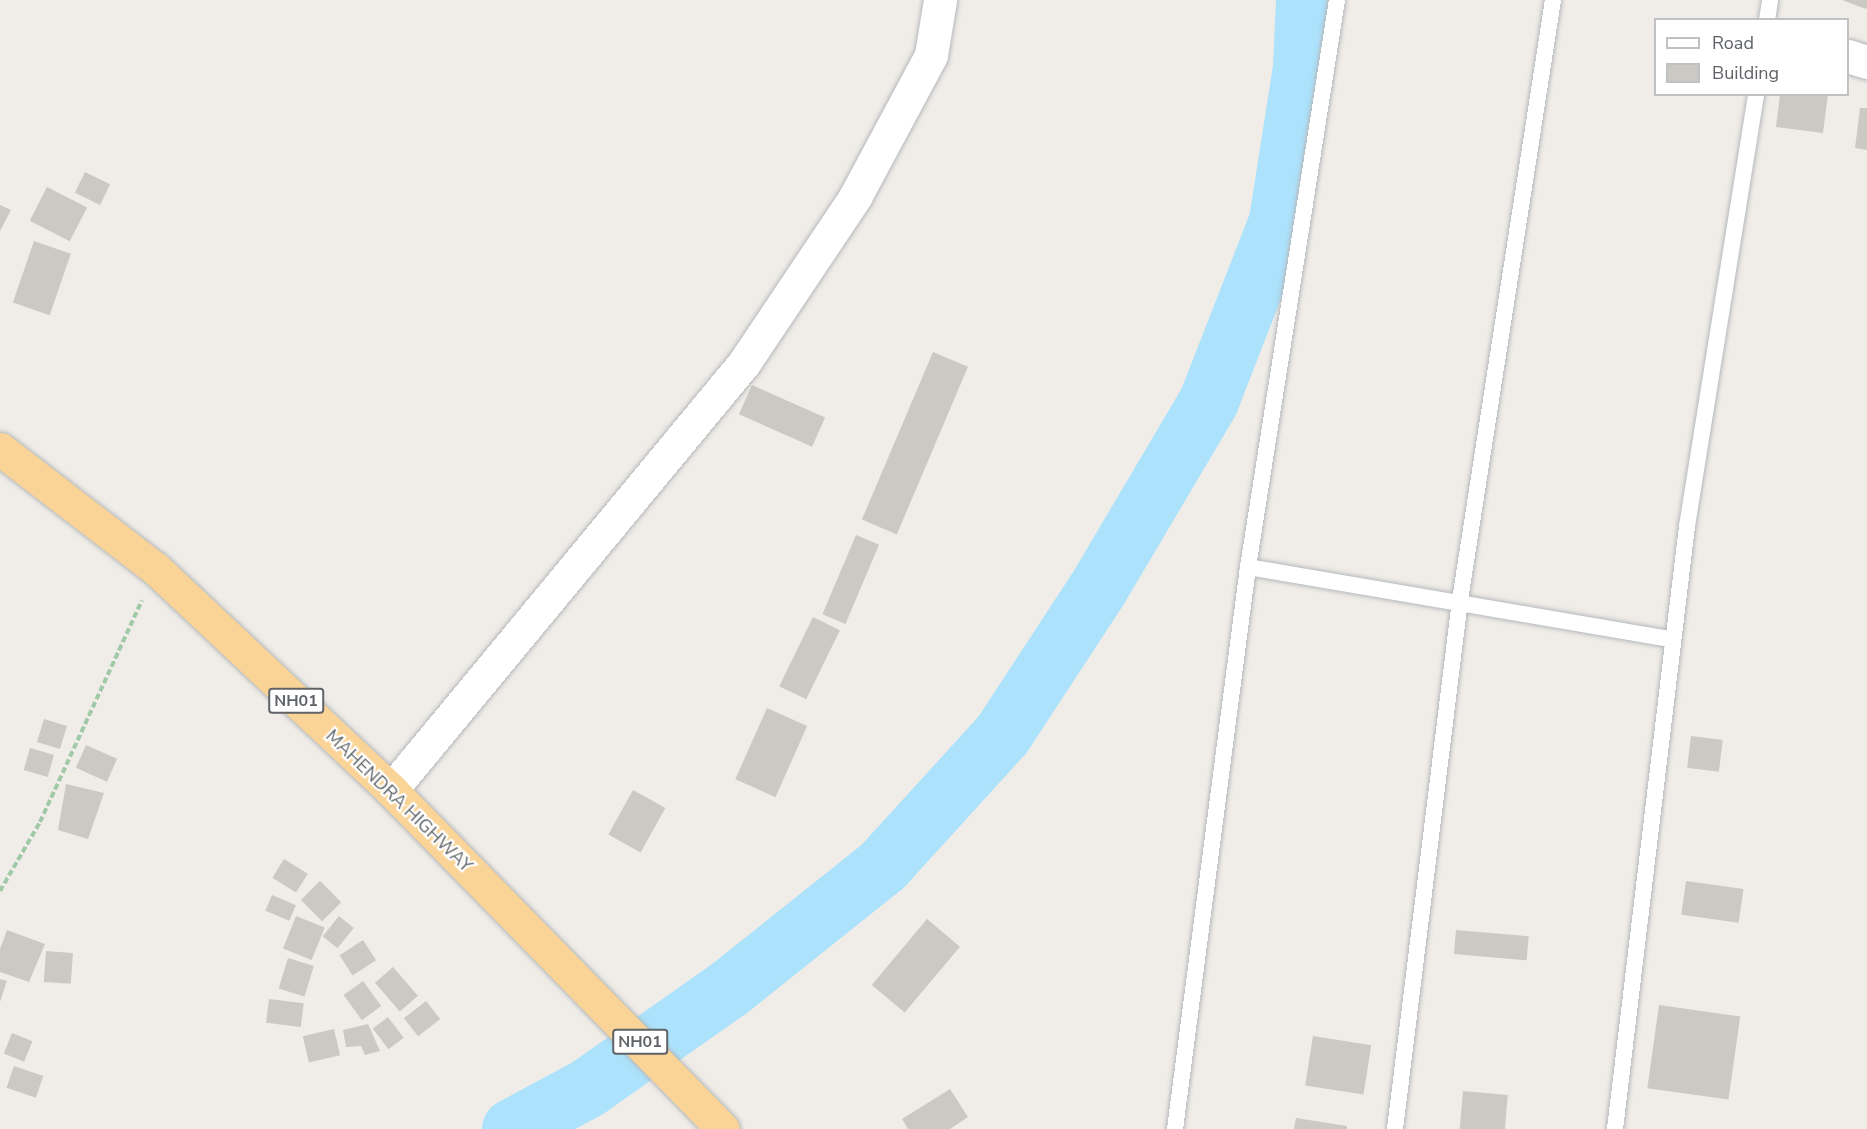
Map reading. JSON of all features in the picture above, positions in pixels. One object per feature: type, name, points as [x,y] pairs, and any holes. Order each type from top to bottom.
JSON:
[{"type":"highway","name":"MAHENDRA HIGHWAY","points":[[0,449],[156,569],[391,790],[715,1120]]},
{"type":"street","points":[[391,790],[744,363],[855,197],[931,56],[940,0]]},
{"type":"street","points":[[1849,56],[1867,62]]},
{"type":"lane","points":[[1176,1129],[1248,567],[1337,0]]},
{"type":"lane","points":[[1395,1129],[1460,600],[1553,0]]},
{"type":"lane","points":[[1767,18],[1770,0]]},
{"type":"lane","points":[[1614,1129],[1687,526],[1756,96]]},
{"type":"lane","points":[[1248,567],[1460,600],[1673,640]]},
{"type":"path","points":[[0,891],[40,822],[156,569]]},
{"type":"building","points":[[1842,0],[1867,0],[1867,7],[1866,9]]},
{"type":"building","points":[[1780,96],[1828,96],[1823,133],[1776,127]]},
{"type":"building","points":[[1860,108],[1867,108],[1867,150],[1855,148]]},
{"type":"building","points":[[85,172],[110,184],[100,205],[75,193]]},
{"type":"building","points":[[47,187],[87,207],[70,241],[30,221]]},
{"type":"building","points":[[0,205],[11,210],[0,231]]},
{"type":"building","points":[[34,241],[71,254],[50,315],[13,302]]},
{"type":"building","points":[[933,352],[968,367],[897,534],[862,520]]},
{"type":"building","points":[[752,385],[825,418],[812,447],[739,414]]},
{"type":"building","points":[[856,535],[879,545],[845,624],[822,614]]},
{"type":"building","points":[[813,617],[840,630],[806,699],[779,686]]},
{"type":"building","points":[[767,708],[807,726],[775,797],[735,779]]},
{"type":"building","points":[[44,719],[67,726],[60,749],[37,742]]},
{"type":"building","points":[[1691,736],[1723,740],[1719,772],[1687,768]]},
{"type":"building","points":[[86,745],[117,759],[107,782],[76,768]]},
{"type":"building","points":[[30,748],[54,755],[48,777],[24,770]]},
{"type":"building","points":[[66,784],[104,793],[88,839],[58,830]]},
{"type":"building","points":[[633,790],[665,808],[641,853],[608,835]]},
{"type":"building","points":[[284,859],[308,874],[296,892],[272,878]]},
{"type":"building","points":[[320,881],[341,902],[322,921],[301,900]]},
{"type":"building","points":[[1686,881],[1743,889],[1739,923],[1681,915]]},
{"type":"building","points":[[272,895],[296,905],[289,921],[265,911]]},
{"type":"building","points":[[296,916],[325,928],[312,960],[283,948]]},
{"type":"building","points":[[339,916],[354,928],[337,948],[323,936]]},
{"type":"building","points":[[927,919],[960,947],[905,1013],[872,985]]},
{"type":"building","points":[[7,930],[45,944],[29,982],[0,972],[0,949]]},
{"type":"building","points":[[1456,930],[1529,936],[1527,960],[1454,954]]},
{"type":"building","points":[[363,940],[376,960],[353,975],[340,955]]},
{"type":"building","points":[[46,951],[73,953],[71,984],[44,982]]},
{"type":"building","points":[[288,958],[314,966],[304,996],[279,989]]},
{"type":"building","points":[[393,967],[418,996],[400,1011],[375,983]]},
{"type":"building","points":[[0,979],[7,981],[0,1002]]},
{"type":"building","points":[[363,981],[381,1006],[362,1020],[344,995]]},
{"type":"building","points":[[269,999],[304,1003],[301,1027],[266,1023]]},
{"type":"building","points":[[426,1001],[440,1019],[418,1036],[404,1018]]},
{"type":"building","points":[[1659,1005],[1740,1016],[1729,1100],[1647,1088]]},
{"type":"building","points":[[388,1017],[404,1038],[388,1049],[373,1028]]},
{"type":"building","points":[[368,1024],[380,1051],[365,1055],[361,1046],[346,1047],[343,1030]]},
{"type":"building","points":[[334,1029],[340,1055],[309,1063],[303,1036]]},
{"type":"building","points":[[12,1033],[32,1041],[24,1062],[4,1053]]},
{"type":"building","points":[[1313,1036],[1371,1045],[1363,1095],[1305,1085]]},
{"type":"building","points":[[14,1066],[43,1076],[36,1098],[7,1088]]},
{"type":"building","points":[[950,1089],[968,1117],[950,1129],[908,1129],[902,1119]]},
{"type":"building","points":[[1463,1091],[1508,1095],[1505,1129],[1460,1129]]},
{"type":"building","points":[[1296,1118],[1347,1126],[1347,1129],[1294,1129]]},
{"type":"waterway","points":[[512,1129],[588,1088],[729,989],[883,866],[1003,734],[1098,589],[1209,401],[1279,221],[1303,67],[1306,0]]}]
